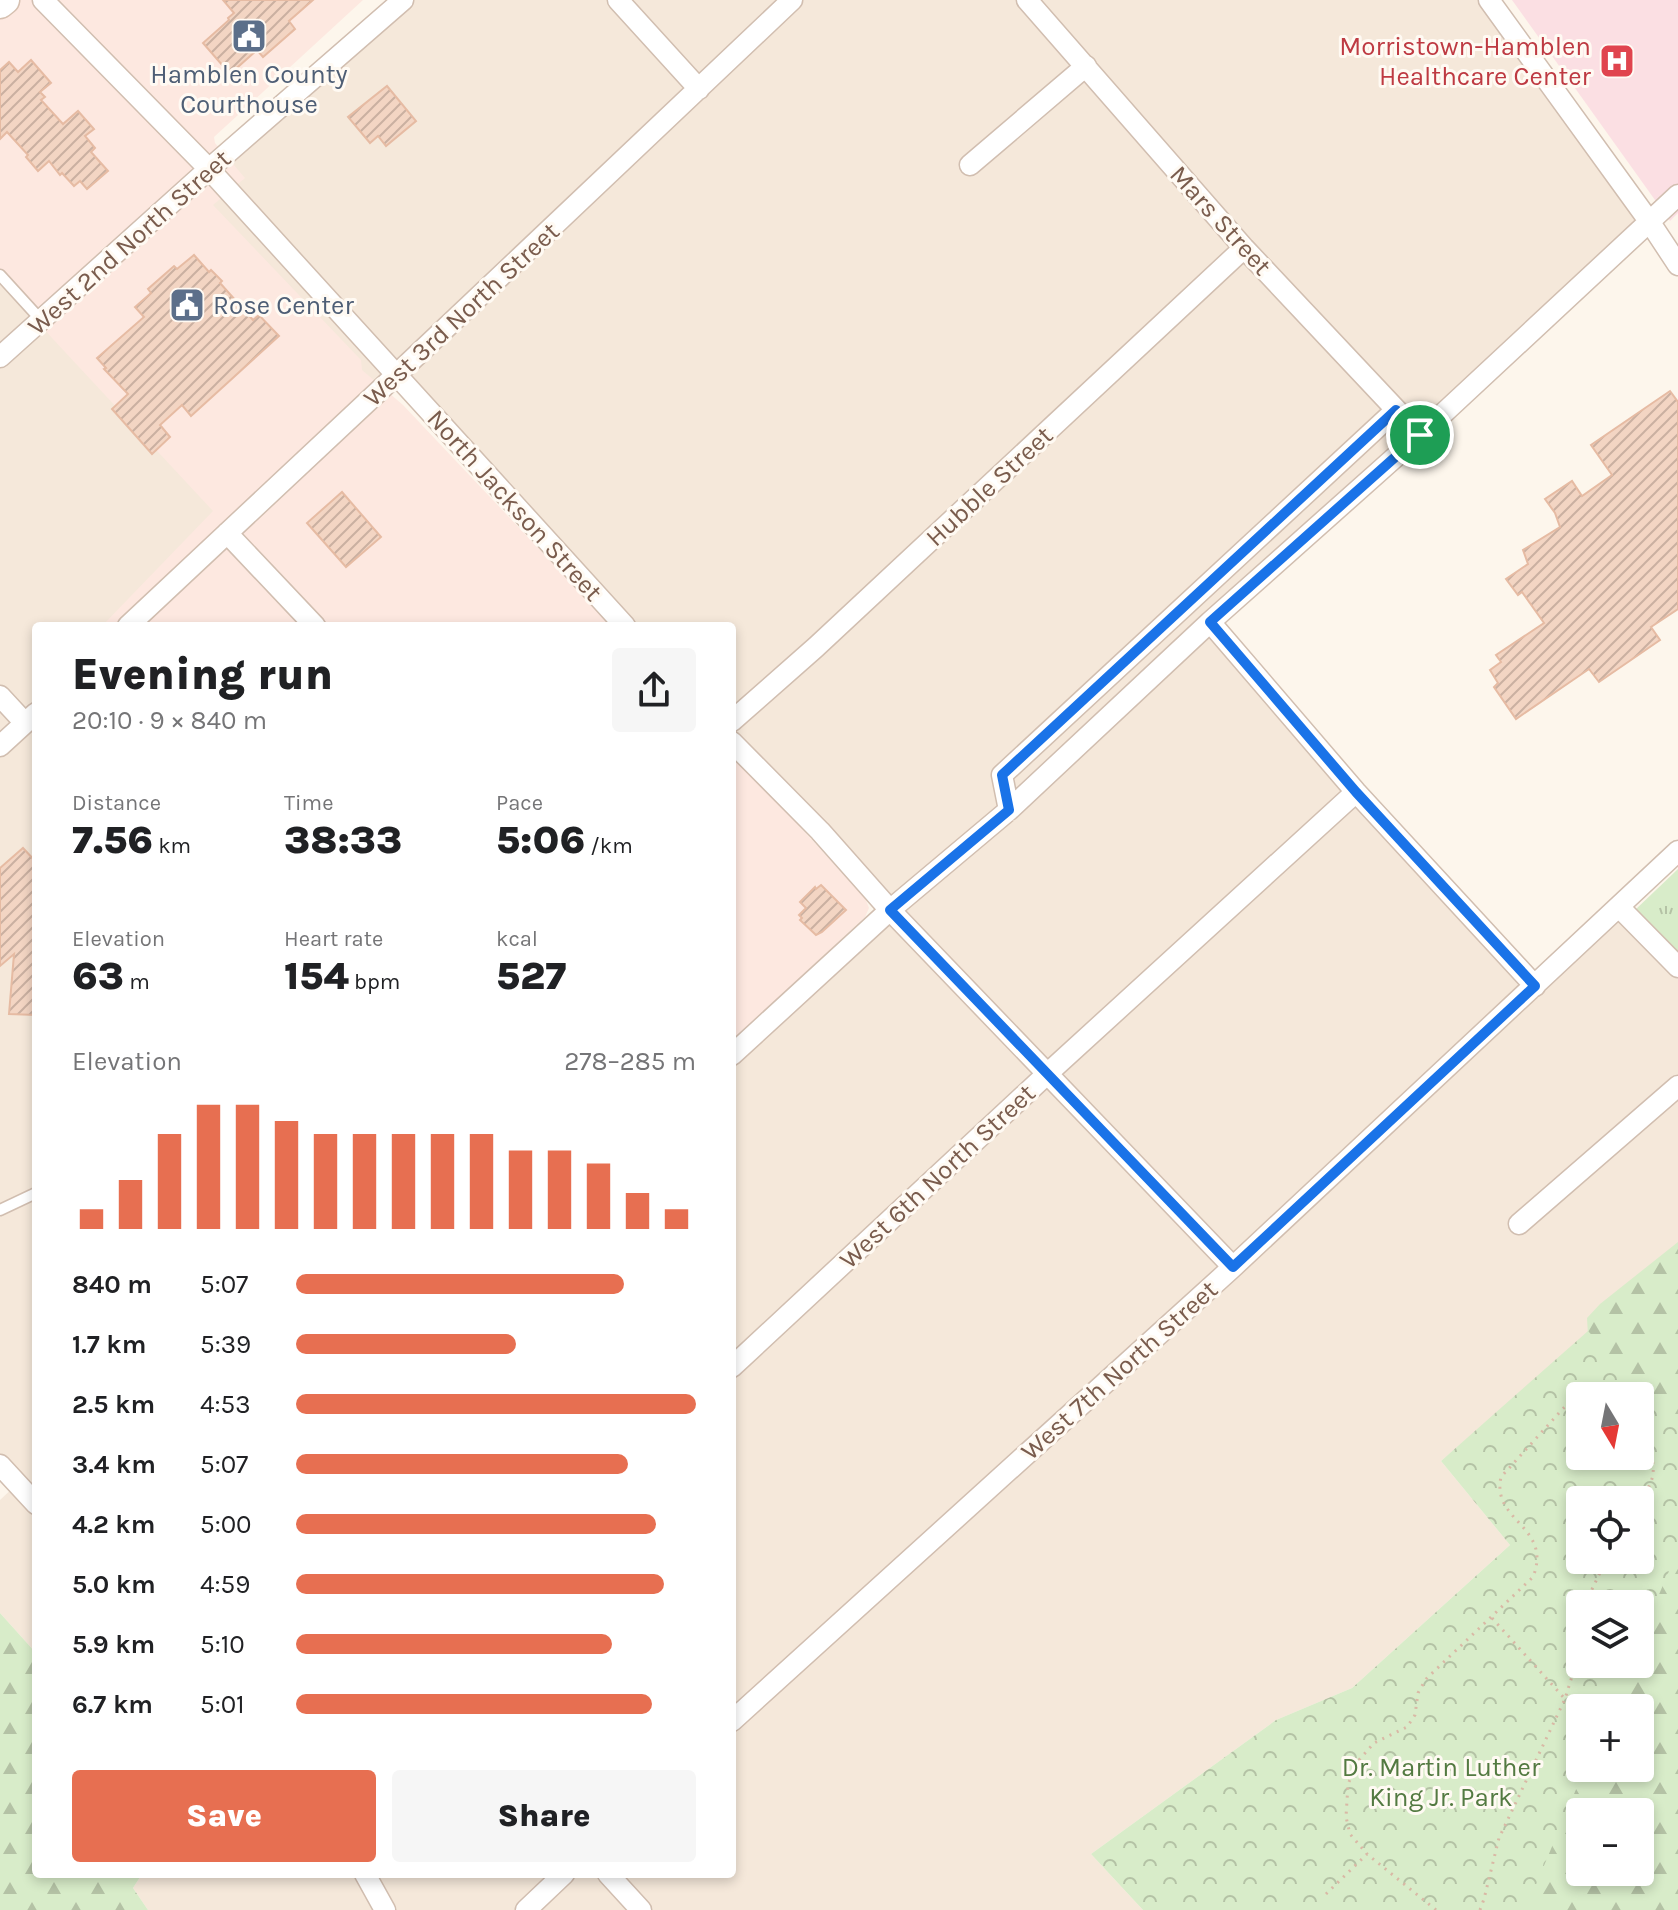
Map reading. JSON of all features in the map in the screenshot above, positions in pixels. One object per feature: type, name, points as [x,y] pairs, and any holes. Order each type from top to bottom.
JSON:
[{"type":"main road","points":[[0,4],[5,0]]},
{"type":"street","name":"North Jackson Street","points":[[43,0],[209,169],[621,622]]},
{"type":"street","name":"West 2nd North Street","points":[[0,357],[403,0]]},
{"type":"street","points":[[618,0],[699,89]]},
{"type":"street","name":"West 3rd North Street","points":[[132,622],[792,0]]},
{"type":"street","name":"Mars Street","points":[[1027,0],[1244,248],[1420,435]]},
{"type":"street","points":[[1489,0],[1678,265]]},
{"type":"street","points":[[970,165],[1086,66]]},
{"type":"street","points":[[736,1051],[890,910],[1009,810],[1678,195]]},
{"type":"street","name":"Hubble Street","points":[[736,717],[816,647],[1244,248]]},
{"type":"street","points":[[1009,810],[1002,775],[1396,410]]},
{"type":"street","points":[[227,533],[311,622]]},
{"type":"street","points":[[1210,622],[1356,792],[1535,986]]},
{"type":"street","points":[[0,696],[30,718],[0,746]]},
{"type":"street","points":[[736,746],[1233,1267]]},
{"type":"street","name":"West 6th North Street","points":[[736,1363],[1356,792]]},
{"type":"street","name":"West 7th North Street","points":[[736,1717],[1233,1267],[1678,851]]},
{"type":"street","points":[[1619,907],[1678,967]]},
{"type":"street","points":[[1519,1224],[1678,1086]]},
{"type":"street","points":[[0,1465],[32,1500]]},
{"type":"street","points":[[367,1878],[385,1910]]},
{"type":"street","points":[[526,1910],[560,1878]]},
{"type":"street","points":[[612,1878],[641,1910]]},
{"type":"lane","points":[[0,275],[41,320]]},
{"type":"lane","points":[[0,1210],[32,1195]]},
{"type":"path","points":[[1436,1910],[1367,1854],[1350,1834],[1346,1817],[1348,1784],[1359,1760],[1374,1743],[1407,1727],[1415,1715],[1418,1693],[1426,1679],[1533,1577],[1538,1555],[1533,1539],[1505,1505],[1499,1486],[1501,1477],[1566,1405]]},
{"type":"path","points":[[1491,1617],[1565,1699]]},
{"type":"path","points":[[1480,1910],[1499,1838],[1565,1699],[1571,1678]]},
{"type":"path","points":[[1326,1894],[1367,1854]]},
{"type":"shaded area","points":[[0,0],[363,0],[214,137],[215,143],[245,178],[213,205],[361,360],[362,370],[403,405],[608,622],[106,622],[213,511],[0,278]]},
{"type":"shaded area","points":[[403,0],[1489,0],[1649,221],[1210,622],[1535,986],[1619,907],[1678,970],[1678,1258],[1441,1461],[1510,1545],[1352,1688],[1276,1720],[1091,1854],[1143,1910],[148,1910],[133,1888],[139,1878],[736,1878],[736,1051],[890,910],[736,746],[736,622],[621,622],[397,376],[132,622],[32,622],[32,717],[25,723],[32,731],[32,1649],[0,1613],[0,1500],[17,1484],[0,1465],[0,36],[209,168]]},
{"type":"shaded area","name":"Morristown-Hamblen Healthcare Center","points":[[1512,0],[1678,0],[1678,213],[1670,221]]},
{"type":"shaded area","points":[[736,756],[865,898],[869,908],[865,917],[736,1037]]},
{"type":"green space","points":[[1678,869],[1678,955],[1635,910]]},
{"type":"green space","points":[[1678,1242],[1678,1910],[1529,1910],[1530,1873],[1573,1782],[1654,1782],[1654,1694],[1596,1694],[1601,1678],[1654,1678],[1654,1590],[1643,1590],[1647,1574],[1654,1574],[1657,1527],[1650,1470],[1654,1470],[1654,1382],[1624,1382],[1589,1352],[1587,1318],[1600,1304]]},
{"type":"green space","name":"Dr. Martin Luther King Jr. Park","points":[[1588,1331],[1635,1382],[1566,1382],[1566,1470],[1654,1470],[1654,1402],[1678,1428],[1678,1550],[1654,1606],[1654,1590],[1566,1590],[1566,1678],[1623,1678],[1617,1694],[1566,1694],[1566,1782],[1579,1782],[1572,1798],[1566,1798],[1566,1813],[1530,1899],[1565,1910],[1143,1910],[1091,1854],[1276,1720],[1352,1688],[1510,1545],[1441,1461]]},
{"type":"green space","points":[[0,1613],[32,1649],[32,1878],[139,1878],[133,1888],[148,1910],[0,1910]]},
{"type":"building","name":"Hamblen County Courthouse","points":[[223,0],[313,0],[289,21],[295,29],[263,57],[257,50],[230,74],[203,43],[234,13]]},
{"type":"building","points":[[31,60],[51,83],[40,92],[45,97],[41,100],[63,124],[78,111],[94,129],[85,136],[95,148],[91,152],[108,171],[87,189],[80,181],[74,186],[49,161],[38,171],[7,132],[0,139],[0,70],[9,62],[18,72]]},
{"type":"building","points":[[387,86],[416,121],[386,146],[378,136],[370,143],[348,117]]},
{"type":"building","points":[[194,255],[222,281],[220,283],[253,320],[259,315],[279,336],[191,416],[182,405],[160,425],[170,437],[152,454],[112,409],[128,394],[97,358],[144,317],[135,307],[151,293],[148,289],[174,266],[177,269]]},
{"type":"building","points":[[1670,391],[1678,402],[1678,609],[1651,627],[1660,640],[1599,682],[1589,669],[1516,719],[1494,687],[1498,683],[1490,670],[1501,662],[1496,655],[1544,623],[1522,592],[1518,595],[1506,579],[1528,564],[1523,550],[1560,527],[1545,499],[1572,481],[1582,496],[1612,475],[1591,445]]},
{"type":"building","points":[[342,492],[381,537],[346,567],[307,523]]},
{"type":"building","points":[[23,848],[32,858],[32,1015],[9,1014],[14,954],[0,966],[0,868]]},
{"type":"building","points":[[821,885],[846,910],[816,935],[800,920],[799,915],[806,908],[800,902]]},
{"type":"place","name":"Hamblen County Courthouse","points":[[249,36]]},
{"type":"place","name":"Morristown-Hamblen Healthcare Center","points":[[1617,61]]},
{"type":"place","name":"Rose Center","points":[[187,305]]},
{"type":"route","points":[[1396,410],[1420,435],[1210,622],[1356,792],[1535,986],[1233,1267],[890,910],[1009,810],[1002,775],[1396,410]]}]
